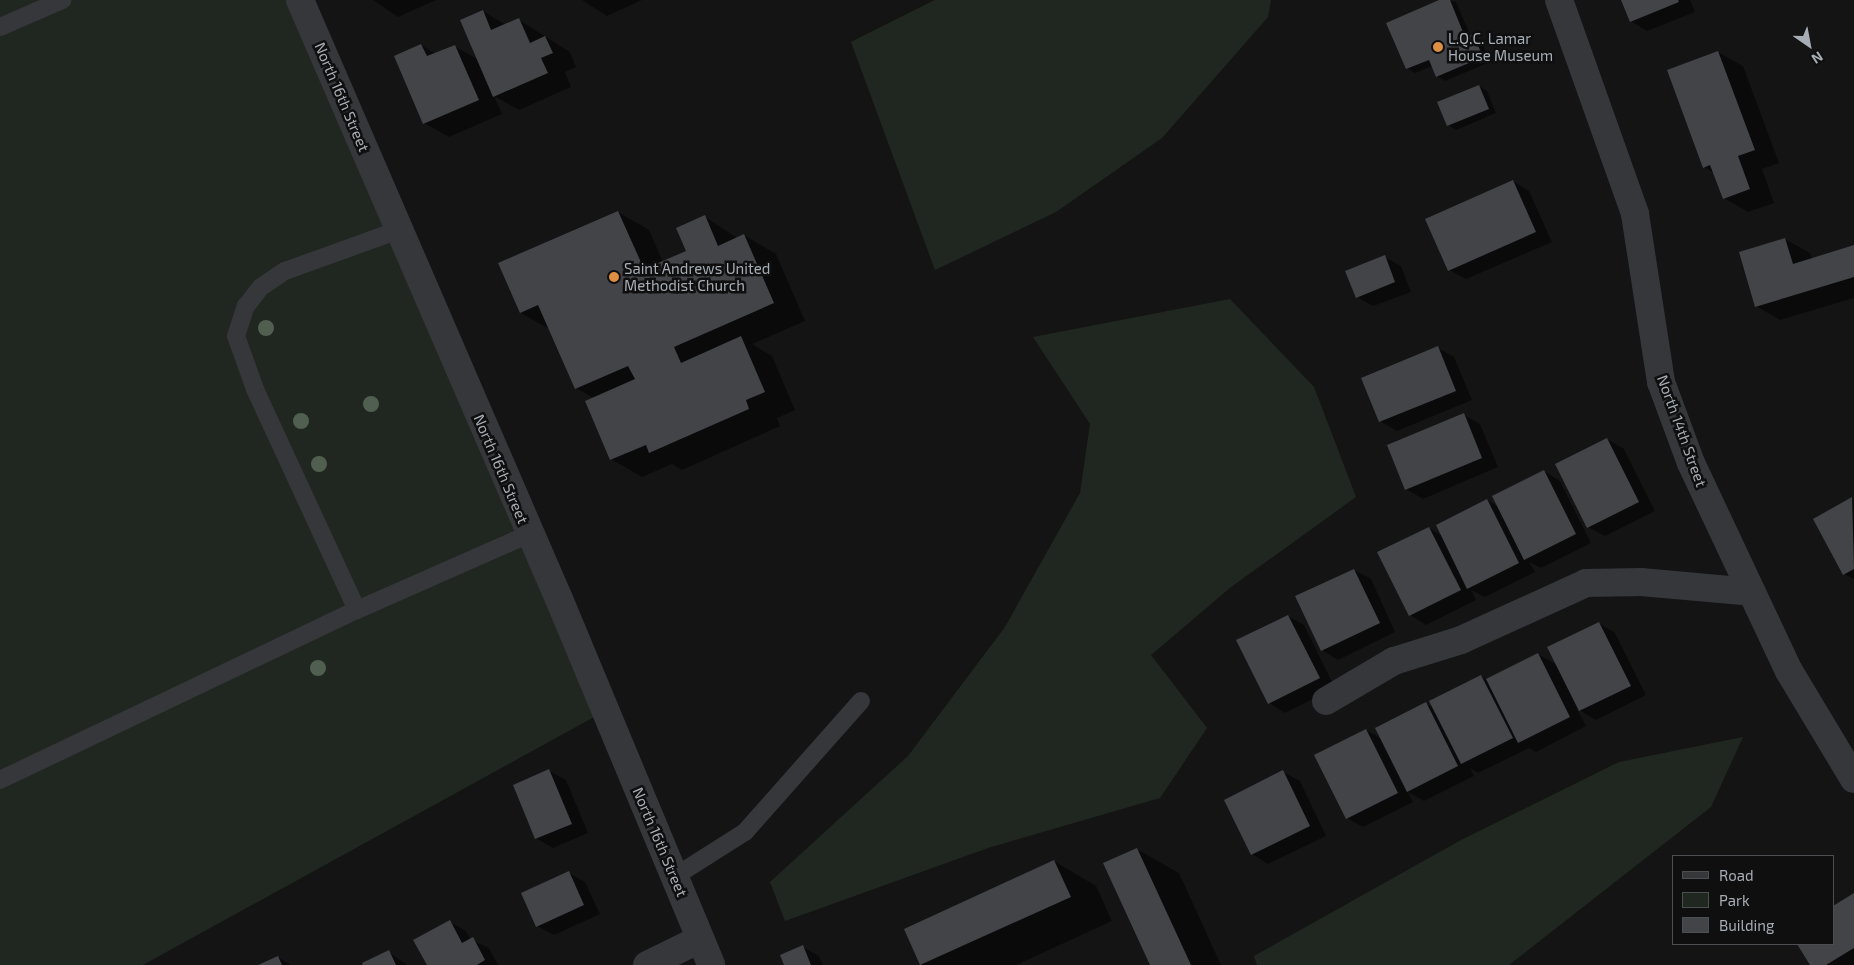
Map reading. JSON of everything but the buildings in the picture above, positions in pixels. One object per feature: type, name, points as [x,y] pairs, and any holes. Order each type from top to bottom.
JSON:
[{"type":"street","name":"North 16th Street","points":[[300,0],[711,965]]},
{"type":"street","name":"North 14th Street","points":[[1559,0],[1635,214],[1661,382],[1691,464],[1789,671],[1854,779]]},
{"type":"street","points":[[1326,701],[1394,661],[1461,640],[1586,583],[1641,582],[1752,592]]},
{"type":"street","points":[[647,965],[700,940]]},
{"type":"lane","points":[[0,27],[62,0]]},
{"type":"lane","points":[[357,610],[255,389],[236,336],[246,306],[261,287],[285,271],[399,230]]},
{"type":"lane","points":[[0,780],[357,610],[529,534]]},
{"type":"lane","points":[[674,877],[745,832],[861,701]]},
{"type":"green space","points":[[0,0],[300,0],[605,711],[143,965],[0,965]]},
{"type":"green space","points":[[935,0],[1271,0],[1268,17],[1162,138],[1056,212],[935,270],[851,42]]},
{"type":"green space","points":[[1230,299],[1314,387],[1356,497],[1231,587],[1151,655],[1207,728],[1160,798],[988,848],[785,921],[770,882],[908,756],[1005,627],[1080,493],[1090,424],[1033,337]]},
{"type":"green space","points":[[1743,737],[1711,807],[1509,965],[1257,965],[1254,956],[1461,840],[1619,762]]},
{"type":"place","name":"L.Q.C. Lamar House Museum","points":[[1438,47]]},
{"type":"place","name":"Saint Andrews United Methodist Church","points":[[614,277]]}]
